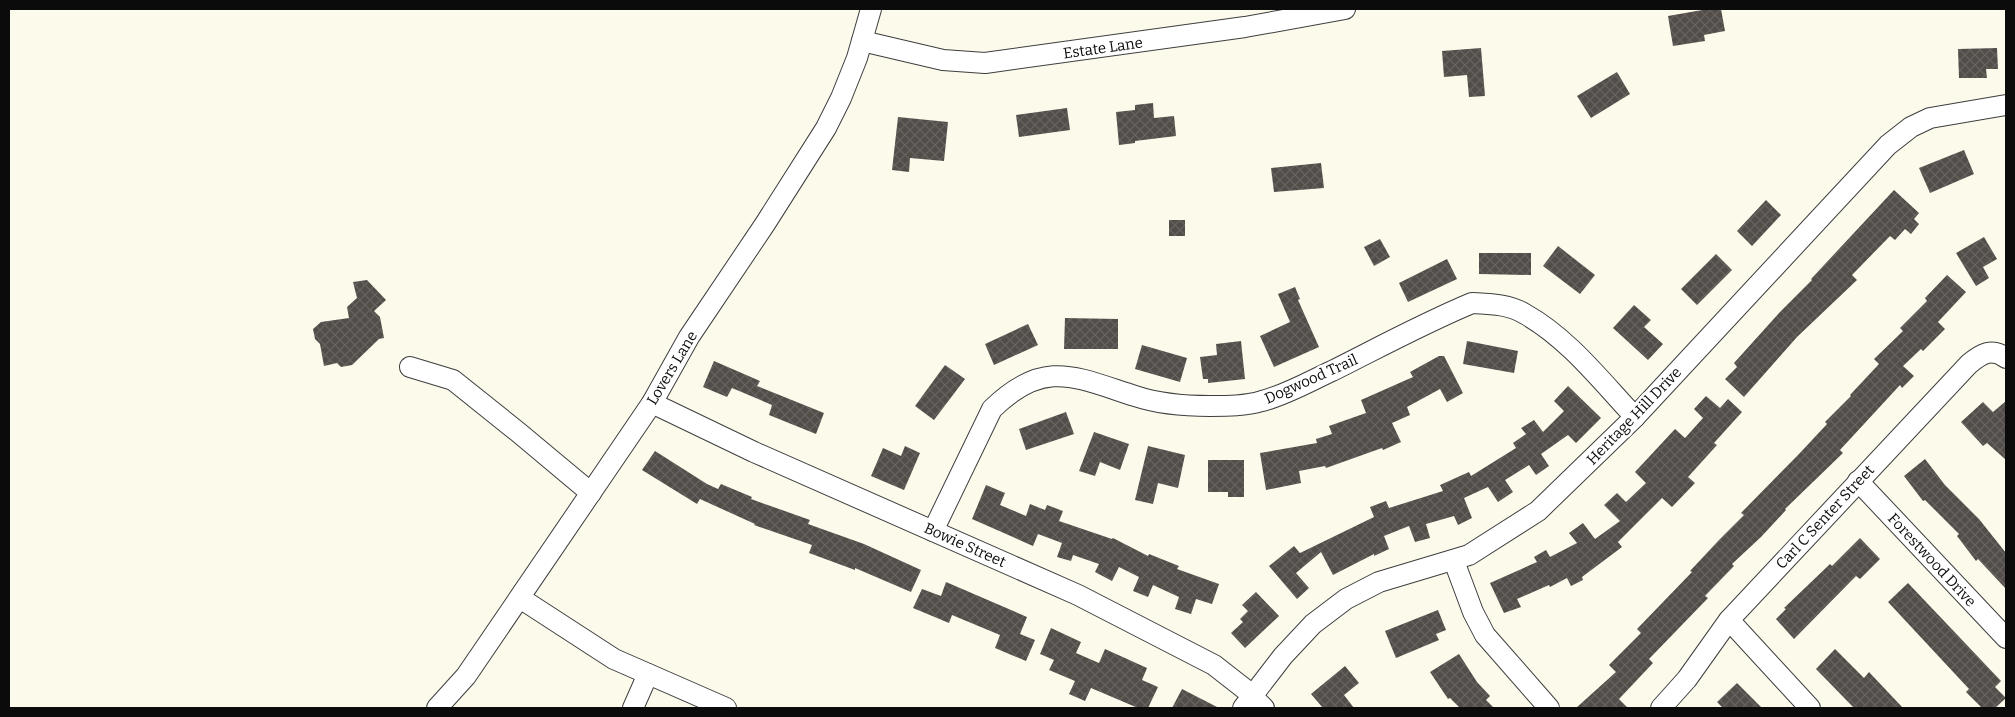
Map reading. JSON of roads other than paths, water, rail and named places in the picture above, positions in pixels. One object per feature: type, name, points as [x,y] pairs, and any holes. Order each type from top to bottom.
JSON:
[{"type":"street","name":"Lovers Lane","points":[[437,708],[466,676],[652,403],[690,337],[826,128],[841,98],[862,41],[871,9]]},
{"type":"street","name":"Estate Lane","points":[[862,41],[943,60],[985,64],[1245,27],[1345,9]]},
{"type":"street","name":"Heritage Hill Drive","points":[[1253,704],[1283,656],[1313,624],[1346,599],[1379,582],[1469,555],[1538,511],[1635,417],[1888,145],[1911,127],[1930,118],[2006,105]]},
{"type":"street","name":"Dogwood Trail","points":[[933,531],[992,409],[1007,394],[1028,382],[1070,376],[1094,382],[1136,397],[1172,405],[1239,406],[1264,401],[1300,386],[1472,303],[1499,304],[1524,313],[1560,338],[1635,417]]},
{"type":"street","name":"Carl C Senter Street","points":[[1661,708],[1687,679],[1729,620],[1969,364],[1982,354],[1993,352],[2006,358]]},
{"type":"street","points":[[410,368],[453,380],[591,493]]},
{"type":"street","name":"Bowie Street","points":[[652,403],[754,452],[1078,595],[1130,620],[1214,665],[1253,704]]},
{"type":"street","name":"Forestwood Drive","points":[[1858,481],[2006,638]]},
{"type":"street","points":[[1454,561],[1473,612],[1484,635],[1549,708]]},
{"type":"street","points":[[520,598],[602,652],[726,708]]},
{"type":"street","points":[[1729,620],[1810,708]]},
{"type":"street","points":[[633,708],[648,674]]}]
